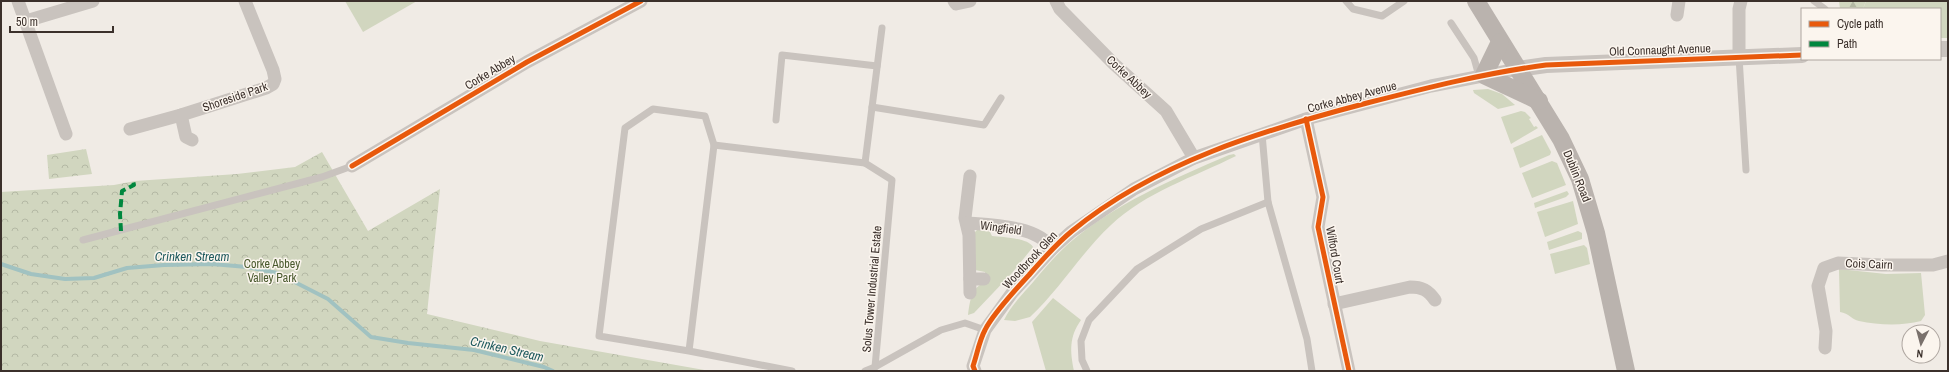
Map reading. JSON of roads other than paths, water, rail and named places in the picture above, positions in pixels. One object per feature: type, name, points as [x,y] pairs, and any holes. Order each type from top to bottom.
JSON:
[{"type":"main road","name":"Dublin Road","points":[[1476,1],[1500,42],[1539,101],[1572,160],[1590,210],[1626,371]]},
{"type":"main road","points":[[1500,42],[1482,75],[1539,101]]},
{"type":"street","points":[[18,1],[66,134]]},
{"type":"street","points":[[26,21],[93,1]]},
{"type":"street","name":"Shoreside Park","points":[[130,129],[181,115],[266,88],[273,84],[275,79],[273,70],[245,1]]},
{"type":"street","name":"Corke Abbey","points":[[352,166],[527,62],[640,1]]},
{"type":"street","points":[[954,1],[956,4],[970,1]]},
{"type":"street","name":"Corke Abbey","points":[[1056,1],[1060,10],[1103,53],[1166,111],[1194,158]]},
{"type":"street","points":[[1677,15],[1679,1]]},
{"type":"street","points":[[1739,57],[1739,9],[1741,1]]},
{"type":"street","name":"Old Connaught Avenue","points":[[1518,69],[1546,65],[1801,55]]},
{"type":"street","name":"Corke Abbey Avenue","points":[[1194,158],[1306,119],[1482,75],[1518,69]]},
{"type":"street","points":[[181,115],[186,137],[192,140]]},
{"type":"street","name":"Wilford Court","points":[[1306,119],[1323,197],[1318,227],[1349,371]]},
{"type":"street","name":"Woodbrook Glen","points":[[974,369],[985,330],[1012,293],[1052,249],[1084,222],[1112,203],[1134,189],[1194,158]]},
{"type":"street","name":"Wingfield","points":[[970,176],[965,218],[977,279],[970,293]]},
{"type":"street","name":"Wingfield","points":[[967,223],[1034,233],[1049,243],[1052,249]]},
{"type":"street","name":"Cois Cairn","points":[[1825,348],[1826,331],[1818,286],[1824,268],[1838,263],[1933,265],[1948,262]]},
{"type":"street","points":[[1334,304],[1410,287],[1420,287],[1429,292],[1435,300]]},
{"type":"lane","points":[[1346,1],[1353,9],[1382,16],[1404,1]]},
{"type":"lane","points":[[1814,1],[1824,8]]},
{"type":"lane","points":[[1451,23],[1474,58],[1482,75]]},
{"type":"lane","points":[[714,145],[865,163],[882,28]]},
{"type":"lane","points":[[776,120],[782,55],[877,66]]},
{"type":"lane","points":[[1739,57],[1746,170]]},
{"type":"lane","points":[[872,107],[984,125],[1001,98]]},
{"type":"lane","points":[[689,351],[714,145],[705,116],[652,109],[625,128],[599,336],[689,351],[792,371]]},
{"type":"lane","points":[[1262,134],[1268,202],[1307,339],[1312,371]]},
{"type":"lane","name":"Solus Tower Industrial Estate","points":[[865,163],[892,180],[875,367]]},
{"type":"lane","points":[[83,240],[322,177],[352,166]]},
{"type":"lane","points":[[1087,371],[1082,360],[1081,341],[1089,320],[1137,269],[1201,229],[1268,202]]},
{"type":"lane","name":"Solus Tower Industrial Estate","points":[[875,367],[941,330],[965,323],[985,330]]},
{"type":"lane","points":[[864,371],[875,367]]},
{"type":"waterway","name":"Crinken Stream","points":[[1,264],[31,274],[65,279],[94,278],[127,268],[164,265],[212,264],[247,267],[277,273],[328,299],[371,337],[408,343],[474,350],[544,367],[553,371]]},
{"type":"park label","name":"Corke Abbey Valley Park","points":[[272,271]]}]
